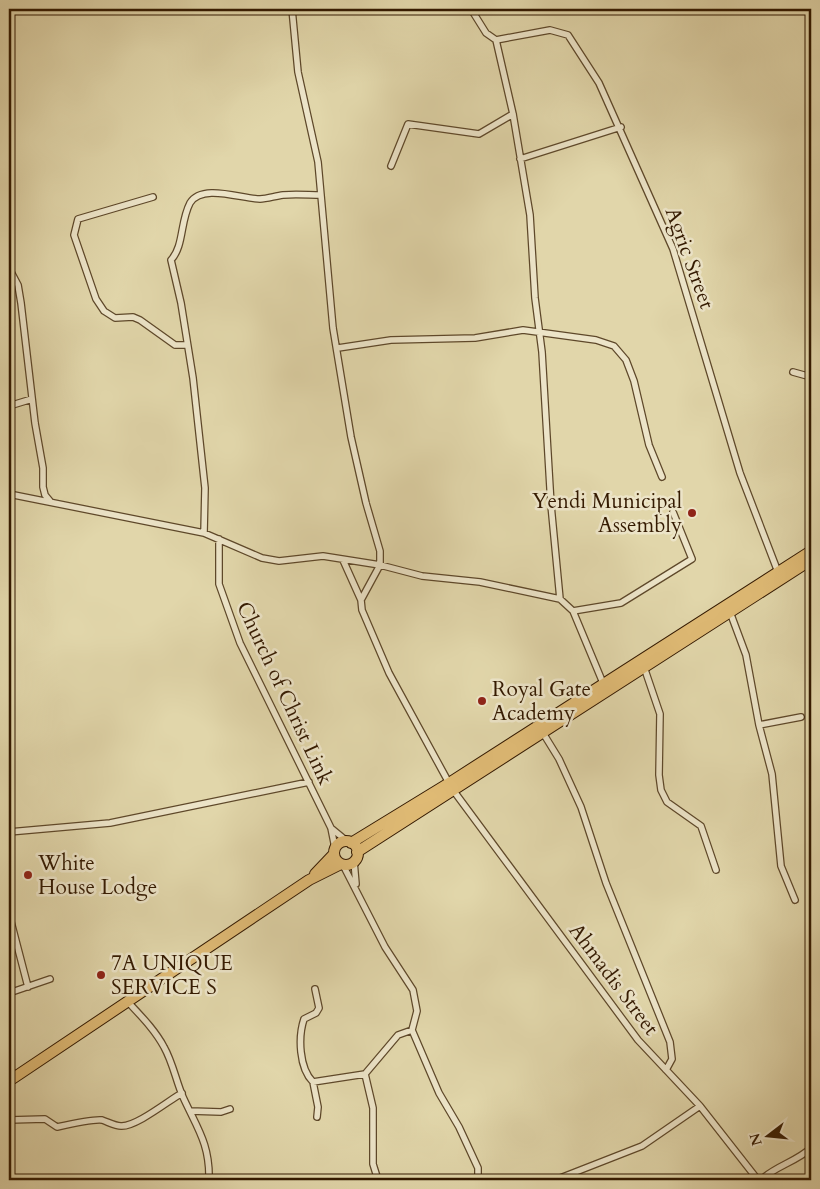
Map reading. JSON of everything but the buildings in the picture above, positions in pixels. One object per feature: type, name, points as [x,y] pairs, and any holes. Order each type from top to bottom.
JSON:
[{"type":"highway","points":[[309,880],[339,844],[349,842],[451,787],[544,733],[730,612],[811,551]]},
{"type":"highway","points":[[12,1079],[309,880],[356,857],[451,787],[603,683],[780,575],[811,560]]},
{"type":"highway","points":[[349,842],[356,857]]},
{"type":"highway","points":[[334,851],[342,864]]},
{"type":"street","points":[[292,9],[298,72],[318,162],[333,328],[338,348],[351,436],[366,503],[380,551],[380,565],[361,600]]},
{"type":"street","points":[[471,9],[486,33],[496,40],[512,114],[530,215],[560,598],[572,612],[603,683]]},
{"type":"street","name":"Agric Street","points":[[496,40],[550,30],[568,36],[599,83],[621,127],[673,249],[740,473],[780,575]]},
{"type":"street","points":[[391,166],[408,124],[479,134],[512,114]]},
{"type":"street","points":[[520,159],[621,127]]},
{"type":"street","points":[[204,533],[205,488],[181,303],[171,260],[178,252],[182,222],[191,202],[199,195],[220,193],[261,199],[284,195],[321,195]]},
{"type":"street","points":[[153,197],[78,218],[74,235],[96,299],[104,311],[115,318],[133,317],[140,320],[175,345],[187,344]]},
{"type":"street","points":[[9,268],[18,285],[22,303],[32,399],[44,468],[43,487],[45,495],[50,502]]},
{"type":"street","points":[[338,348],[391,340],[457,339],[523,330],[596,340],[614,346],[626,360],[634,381],[649,445],[662,477]]},
{"type":"street","points":[[793,372],[811,377]]},
{"type":"street","points":[[9,406],[32,399]]},
{"type":"street","points":[[9,494],[204,533],[262,558],[279,561],[323,556],[380,565],[422,576],[480,582],[560,598]]},
{"type":"street","points":[[572,612],[621,603],[653,581],[692,559],[672,512]]},
{"type":"street","name":"Church of Christ Link","points":[[219,539],[219,584],[226,606],[240,643],[331,828],[334,851]]},
{"type":"street","name":"Ahmadis Street","points":[[343,560],[361,600],[362,610],[389,673],[451,787],[638,1040],[700,1106],[759,1180]]},
{"type":"street","points":[[730,612],[746,655],[759,726],[772,774],[781,866],[794,900]]},
{"type":"street","points":[[644,667],[660,714],[659,775],[662,790],[667,802],[701,826],[716,870]]},
{"type":"street","points":[[759,726],[801,717]]},
{"type":"street","points":[[544,733],[559,759],[581,807],[606,883],[670,1042],[672,1059],[666,1070]]},
{"type":"street","points":[[9,832],[110,823],[308,782]]},
{"type":"street","name":"Church of Christ Link","points":[[331,828],[349,842]]},
{"type":"street","points":[[356,857],[356,886]]},
{"type":"street","points":[[342,864],[356,886],[385,947],[413,990],[417,1011],[412,1030],[439,1093],[459,1127],[478,1168],[478,1180]]},
{"type":"street","points":[[9,914],[28,987]]},
{"type":"street","points":[[9,993],[50,979]]},
{"type":"street","points":[[315,989],[319,1008],[316,1013],[304,1019],[300,1041],[305,1072],[313,1082],[318,1107],[317,1117]]},
{"type":"street","points":[[128,1002],[149,1025],[164,1048],[182,1093],[199,1128],[207,1152],[209,1180]]},
{"type":"street","points":[[313,1082],[365,1074],[398,1035],[412,1030]]},
{"type":"street","points":[[9,1067],[12,1079]]},
{"type":"street","points":[[365,1074],[373,1108],[372,1164],[378,1180]]},
{"type":"street","points":[[9,1120],[45,1119],[57,1127],[100,1120],[121,1126],[134,1124],[182,1093]]},
{"type":"street","points":[[555,1180],[642,1146],[700,1106]]},
{"type":"street","points":[[190,1110],[221,1112],[230,1109]]},
{"type":"street","points":[[759,1180],[770,1172],[798,1158],[811,1148]]},
{"type":"street","points":[[9,1169],[12,1180]]},
{"type":"place","name":"Yendi Municipal Assembly","points":[[692,513]]},
{"type":"place","name":"Royal Gate Academy","points":[[482,701]]},
{"type":"place","name":"White House Lodge","points":[[28,875]]},
{"type":"place","name":"7A UNIQUE SERVICE S","points":[[101,975]]}]
